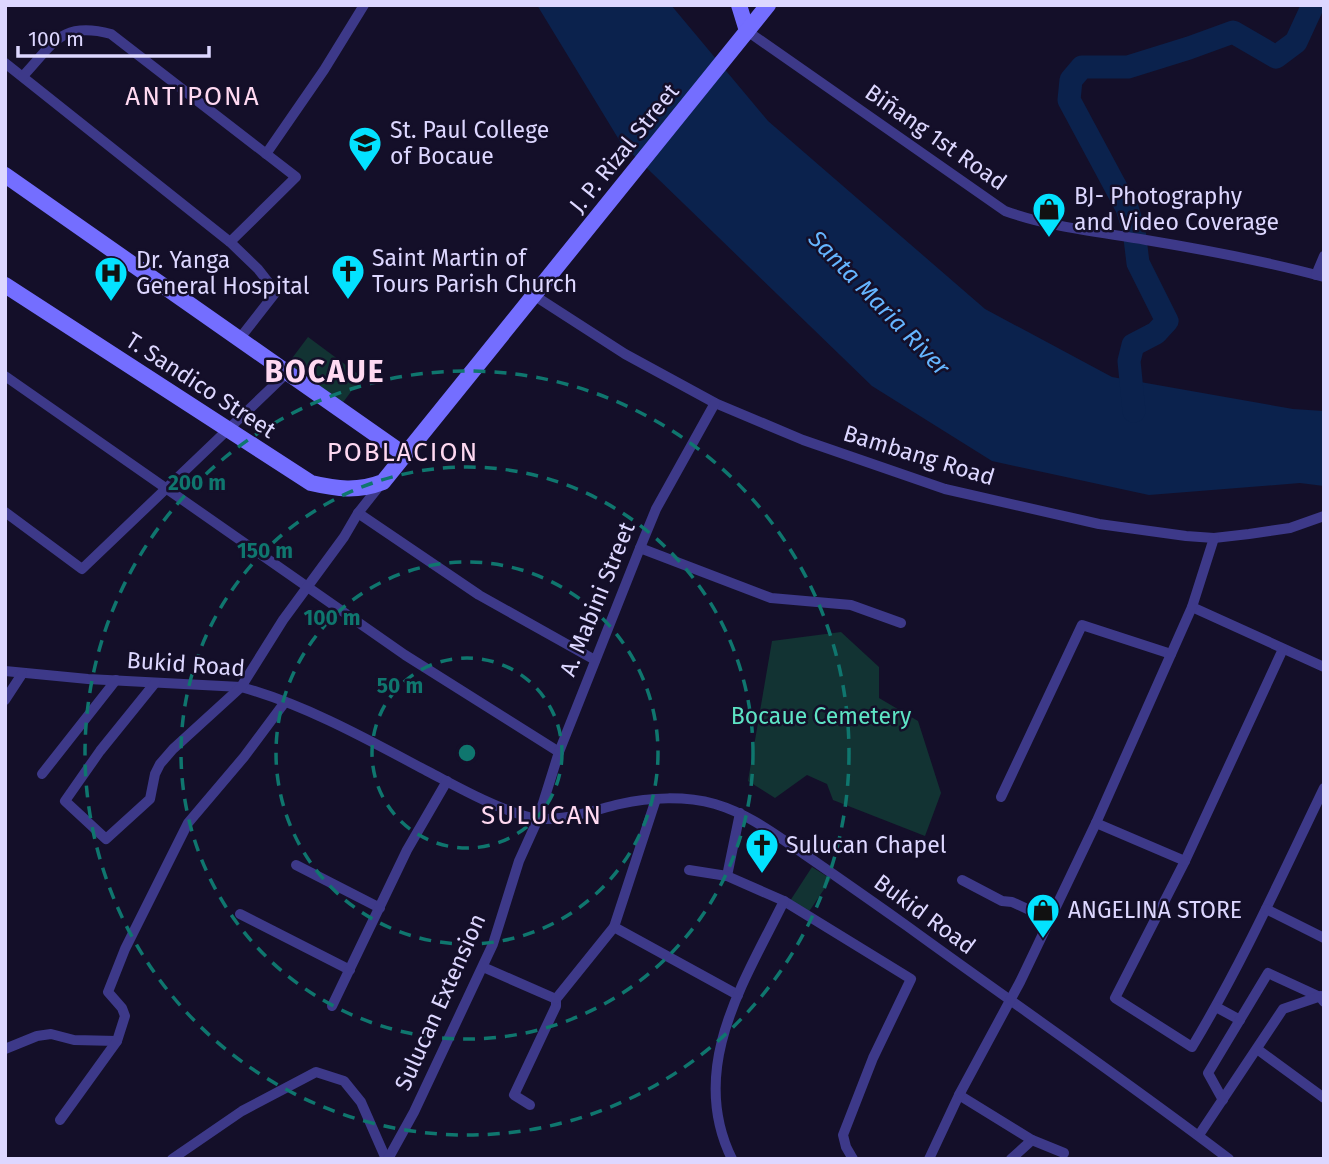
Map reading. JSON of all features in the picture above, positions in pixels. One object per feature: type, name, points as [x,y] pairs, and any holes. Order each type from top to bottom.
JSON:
[{"type":"main road","points":[[739,5],[747,31]]},
{"type":"main road","name":"J. P. Rizal Street","points":[[383,482],[768,5]]},
{"type":"main road","points":[[5,175],[405,455]]},
{"type":"main road","name":"T. Sandico Street","points":[[5,285],[311,483],[351,490],[383,482]]},
{"type":"street","points":[[266,154],[324,70],[364,5]]},
{"type":"street","points":[[23,76],[57,40],[74,30],[92,29],[111,34],[296,177],[230,242]]},
{"type":"street","name":"Biñang 1st Road","points":[[747,31],[1005,211],[1127,237],[1227,253],[1320,276]]},
{"type":"street","points":[[5,63],[230,242],[258,268],[276,292],[240,338]]},
{"type":"street","points":[[1320,276],[1324,256]]},
{"type":"street","name":"Bambang Road","points":[[535,296],[625,354],[715,403],[803,440],[945,489],[1099,524],[1154,533],[1214,538],[1290,528],[1324,516]]},
{"type":"street","points":[[5,512],[82,569],[288,372]]},
{"type":"street","points":[[5,376],[425,668],[559,752]]},
{"type":"street","name":"A. Mabini Street","points":[[538,819],[559,752],[656,509],[715,403]]},
{"type":"street","points":[[155,683],[100,751],[65,801],[106,839],[150,799],[155,774],[173,749],[241,687],[282,621],[383,482]]},
{"type":"street","points":[[358,513],[479,595],[595,660]]},
{"type":"street","points":[[929,1159],[959,1095],[1020,982],[1096,823],[1192,607],[1214,538]]},
{"type":"street","points":[[640,548],[771,598],[850,605],[901,622]]},
{"type":"street","points":[[1192,607],[1324,667]]},
{"type":"street","points":[[1001,797],[1082,625],[1171,654]]},
{"type":"street","points":[[1283,649],[1185,861],[1115,998],[1192,1047],[1216,1007],[1266,909],[1324,788]]},
{"type":"street","name":"Bukid Road","points":[[5,671],[241,687],[285,702],[350,731],[499,807],[538,819],[565,817],[623,803],[656,799],[697,800],[740,813],[844,881],[1012,998],[1201,1132],[1229,1159]]},
{"type":"street","points":[[5,700],[22,674]]},
{"type":"street","points":[[42,774],[116,680]]},
{"type":"street","points":[[60,1120],[117,1041],[125,1016],[108,992],[156,883],[188,823],[244,757],[285,702]]},
{"type":"street","points":[[332,1006],[407,850],[447,781]]},
{"type":"street","points":[[530,1105],[514,1094],[556,1006],[556,999],[614,927],[656,799]]},
{"type":"street","points":[[727,876],[740,813]]},
{"type":"street","name":"Sulucan Extension","points":[[387,1159],[414,1112],[483,967],[519,861],[538,819]]},
{"type":"street","points":[[1096,823],[1185,861]]},
{"type":"street","points":[[296,865],[380,908]]},
{"type":"street","points":[[689,870],[727,876],[784,901],[911,979],[873,1058],[843,1135],[853,1159]]},
{"type":"street","points":[[962,880],[1002,901],[1012,902],[1049,919]]},
{"type":"street","points":[[732,1159],[716,1117],[714,1084],[718,1053],[738,995],[784,901]]},
{"type":"street","points":[[1266,909],[1324,938]]},
{"type":"street","points":[[240,914],[350,970]]},
{"type":"street","points":[[614,927],[738,995]]},
{"type":"street","points":[[483,967],[556,999]]},
{"type":"street","points":[[1223,1100],[1208,1073],[1268,973],[1322,998]]},
{"type":"street","points":[[1201,1132],[1283,1009],[1322,998]]},
{"type":"street","points":[[1216,1007],[1240,1020]]},
{"type":"street","points":[[5,1049],[37,1036],[51,1034],[74,1040],[117,1041]]},
{"type":"street","points":[[1257,1049],[1324,1098]]},
{"type":"street","points":[[172,1159],[242,1111],[316,1072],[344,1081],[361,1102],[387,1159]]},
{"type":"street","points":[[959,1095],[1032,1140],[1064,1153]]},
{"type":"street","points":[[1011,1159],[1032,1140]]},
{"type":"green space","points":[[308,337],[362,377],[341,405],[287,365]]},
{"type":"green space","name":"Bocaue Cemetery","points":[[841,632],[879,667],[879,698],[918,721],[941,793],[925,836],[833,800],[827,784],[807,775],[775,798],[748,781],[772,641]]},
{"type":"green space","points":[[812,867],[831,879],[808,913],[790,901]]},
{"type":"water","name":"Santa Maria River","points":[[537,5],[671,5],[768,121],[985,309],[1112,377],[1293,409],[1324,411],[1324,486],[1300,483],[1149,495],[992,461],[872,386],[621,143]]},
{"type":"waterway","points":[[1134,411],[1129,361],[1133,345],[1156,333],[1167,321],[1138,263],[1134,230],[1127,208],[1069,100],[1071,80],[1082,67],[1128,67],[1233,32],[1276,57],[1296,42],[1313,5]]},
{"type":"place","name":"St. Paul College of Bocaue","points":[[365,173]]},
{"type":"place","name":"BJ- Photography and Video Coverage","points":[[1049,239]]},
{"type":"place","name":"Saint Martin of Tours Parish Church","points":[[348,301]]},
{"type":"place","name":"Dr. Yanga General Hospital","points":[[111,303]]},
{"type":"place","name":"Sulucan Chapel","points":[[762,875]]},
{"type":"place","name":"ANGELINA STORE","points":[[1043,940]]},
{"type":"district","name":"ANTIPONA","points":[[193,96]]},
{"type":"district","name":"BOCAUE","points":[[325,372]]},
{"type":"district","name":"POBLACION","points":[[403,452]]},
{"type":"district","name":"SULUCAN","points":[[542,815]]}]
